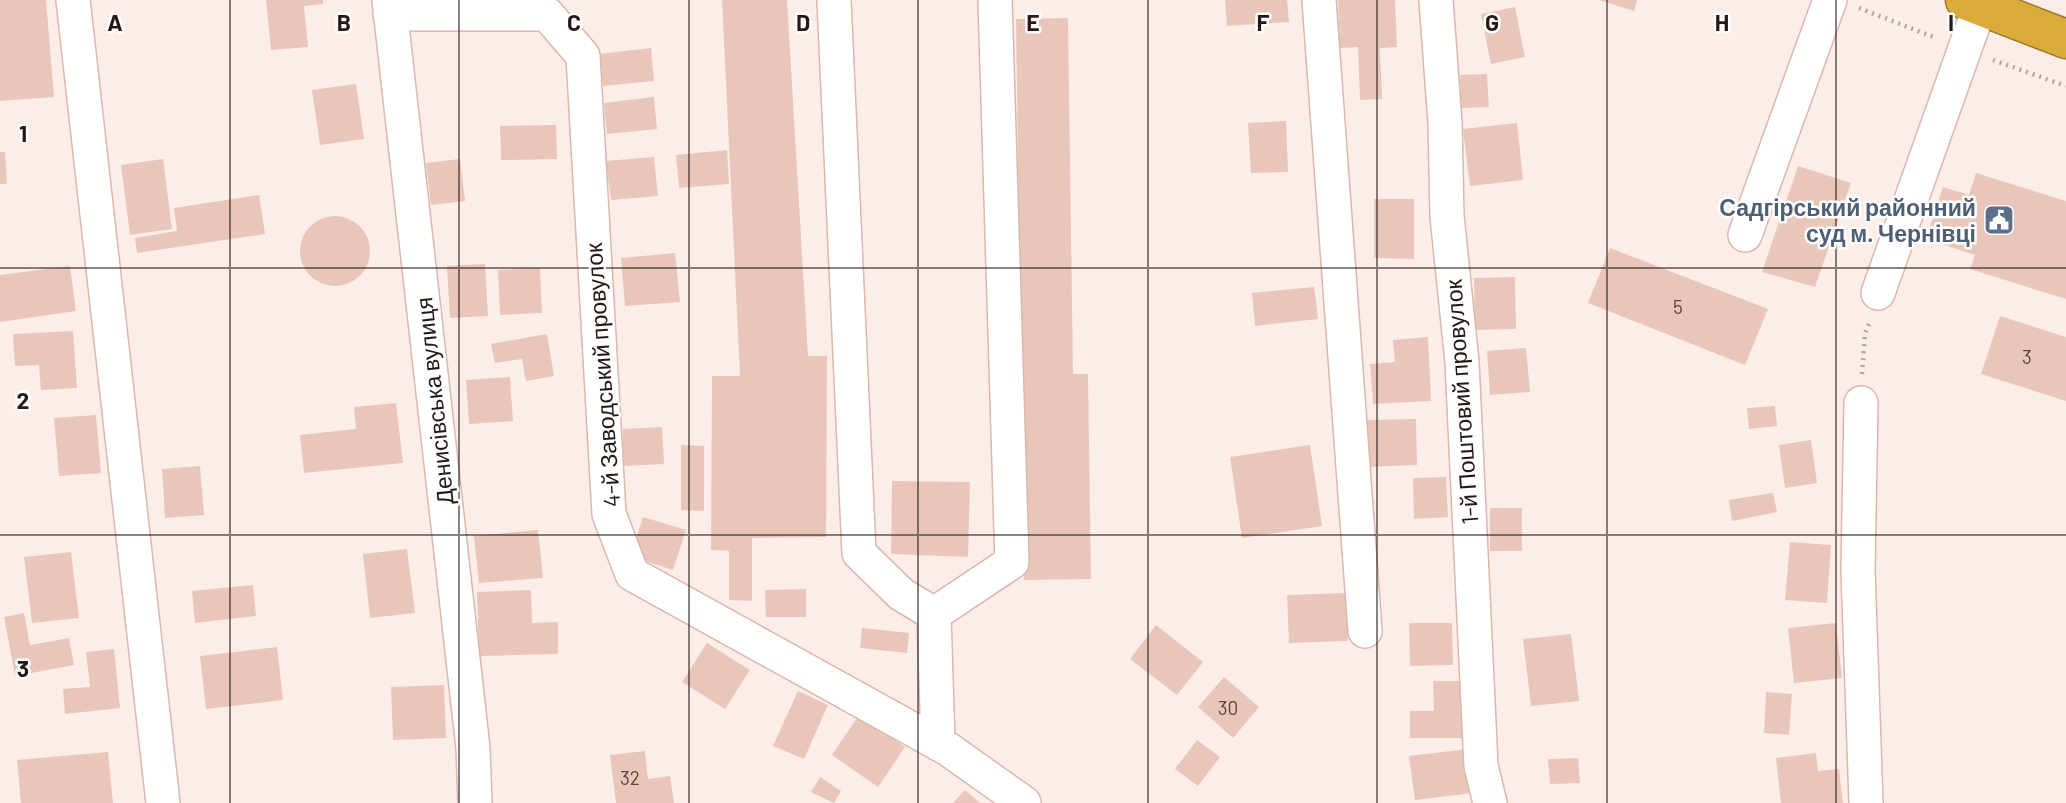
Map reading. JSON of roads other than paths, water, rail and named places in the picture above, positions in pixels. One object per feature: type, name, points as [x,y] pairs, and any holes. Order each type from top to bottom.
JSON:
[{"type":"highway","points":[[1973,3],[2066,39]]},
{"type":"street","points":[[73,0],[163,803]]},
{"type":"street","points":[[834,0],[859,553],[901,594],[934,614]]},
{"type":"street","points":[[934,614],[1012,562],[995,0]]},
{"type":"street","points":[[1319,0],[1366,631]]},
{"type":"street","name":"1-й Поштовий провулок","points":[[1436,0],[1445,123],[1447,216],[1462,362],[1481,766],[1490,803]]},
{"type":"street","points":[[1745,235],[1830,0]]},
{"type":"street","points":[[1878,293],[1973,3]]},
{"type":"street","name":"4-й Заводський провулок","points":[[389,7],[547,14],[583,56],[609,514],[632,574],[938,744],[1024,803]]},
{"type":"street","name":"Денисівська вулиця","points":[[389,7],[473,748],[475,803]]},
{"type":"street","points":[[1861,402],[1858,570],[1866,803]]},
{"type":"street","points":[[934,614],[938,744]]},
{"type":"place","name":"Садгірський районний суд м. Чернівці","points":[[1999,220]]}]
